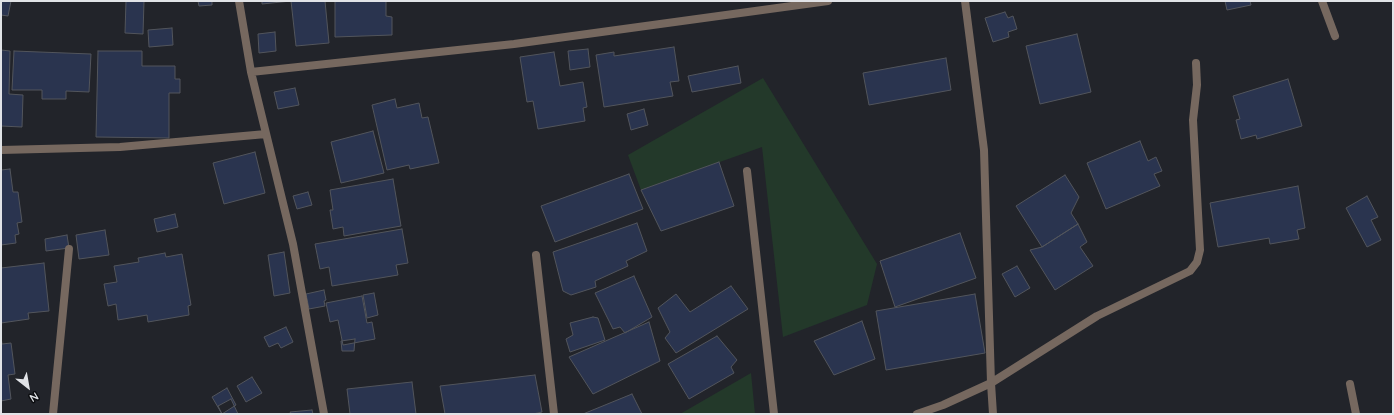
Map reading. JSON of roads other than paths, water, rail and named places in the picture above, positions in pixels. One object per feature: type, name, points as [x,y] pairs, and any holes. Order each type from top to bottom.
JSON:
[{"type":"street","points":[[239,1],[251,72],[293,244],[324,414]]},
{"type":"street","points":[[251,72],[514,44],[828,1]]},
{"type":"street","points":[[965,1],[984,150],[993,414]]},
{"type":"street","points":[[1322,1],[1335,36]]},
{"type":"street","points":[[917,414],[943,405],[991,383],[1097,316],[1190,271],[1197,262],[1200,250],[1193,120],[1197,85],[1196,64]]},
{"type":"street","points":[[1,150],[120,147],[266,134]]},
{"type":"street","points":[[747,171],[774,414]]},
{"type":"street","points":[[53,414],[69,249]]},
{"type":"street","points":[[536,255],[554,414]]},
{"type":"street","points":[[1350,384],[1356,414]]}]
